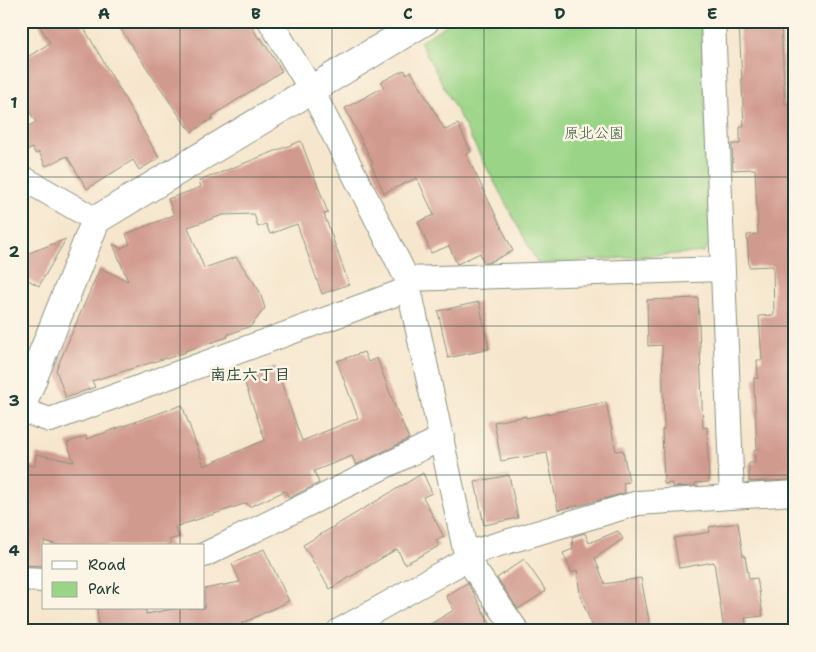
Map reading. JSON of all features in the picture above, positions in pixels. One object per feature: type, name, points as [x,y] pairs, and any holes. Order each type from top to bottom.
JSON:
[{"type":"street","points":[[270,21],[311,89],[408,284],[467,559],[517,631]]},
{"type":"street","points":[[425,21],[96,220],[21,409],[50,420],[408,284],[723,269]]},
{"type":"street","points":[[713,21],[732,497]]},
{"type":"street","points":[[21,177],[96,220]]},
{"type":"street","points":[[205,555],[442,438]]},
{"type":"street","points":[[339,631],[467,559],[479,550],[638,503],[795,493]]},
{"type":"street","points":[[21,579],[42,580]]},
{"type":"green space","name":"原北公園","points":[[452,21],[701,21],[711,241],[704,252],[538,264],[420,42]]},
{"type":"building","points":[[37,21],[80,21],[159,158],[139,170],[133,160],[87,189],[67,156],[46,166],[39,152],[36,154],[32,148],[21,154],[21,130],[36,122],[21,98],[21,61],[50,43]]},
{"type":"building","points":[[115,21],[249,21],[259,39],[261,38],[282,71],[212,116],[213,118],[192,132]]},
{"type":"building","points":[[739,21],[781,21],[785,104],[795,104],[795,460],[793,460],[794,476],[790,476],[790,480],[749,482],[749,463],[755,463],[754,450],[757,449],[754,378],[758,378],[757,360],[762,360],[759,316],[774,315],[773,266],[749,267],[747,235],[758,234],[755,169],[733,170],[732,144],[740,144],[740,127],[744,127]]},
{"type":"building","points":[[404,70],[407,74],[411,71],[445,130],[458,124],[471,152],[466,154],[513,251],[488,263],[484,263],[480,253],[457,264],[449,246],[431,253],[418,222],[434,215],[417,178],[384,193],[371,164],[373,163],[345,108],[384,87],[381,82]]},
{"type":"building","points":[[301,141],[328,213],[324,214],[349,284],[322,294],[297,224],[270,234],[266,224],[258,227],[254,214],[223,215],[188,227],[204,268],[236,257],[259,290],[265,308],[251,326],[227,335],[228,337],[166,359],[92,381],[95,387],[66,398],[56,370],[100,268],[128,281],[113,244],[122,249],[130,244],[126,234],[174,215],[168,199],[201,187],[199,181]]},
{"type":"building","points":[[66,239],[39,286],[21,276],[21,256]]},
{"type":"building","points":[[698,298],[703,428],[707,427],[709,482],[695,483],[695,486],[672,487],[672,483],[664,484],[662,345],[648,346],[647,300]]},
{"type":"building","points":[[479,302],[489,349],[448,358],[438,311]]},
{"type":"building","points":[[364,352],[368,362],[377,358],[409,439],[356,465],[352,456],[314,471],[319,483],[289,498],[285,491],[249,507],[247,503],[175,527],[179,537],[169,540],[170,544],[54,544],[44,541],[44,544],[42,544],[42,566],[21,565],[21,488],[25,465],[35,466],[36,454],[74,462],[67,443],[86,436],[87,439],[182,405],[204,466],[265,440],[243,378],[275,367],[302,441],[358,418],[337,361]]},
{"type":"building","points":[[606,402],[616,451],[623,450],[629,482],[623,483],[625,493],[558,510],[547,453],[501,461],[494,422],[526,416],[526,418]]},
{"type":"building","points":[[423,473],[432,493],[423,497],[444,537],[436,541],[439,546],[405,564],[397,549],[330,589],[303,545]]},
{"type":"building","points":[[509,475],[518,518],[484,525],[475,482]]},
{"type":"building","points":[[738,523],[749,579],[757,578],[763,616],[745,618],[747,631],[724,631],[714,562],[679,568],[674,538],[710,532],[709,527]]},
{"type":"building","points":[[618,531],[623,539],[595,558],[605,584],[641,578],[651,631],[594,631],[580,595],[577,570],[572,573],[563,553],[573,549],[572,537],[585,533],[589,543]]},
{"type":"building","points":[[264,549],[289,601],[239,625],[240,631],[99,631],[97,610],[146,610],[146,614],[168,610],[205,610],[205,589],[240,582],[232,564]]},
{"type":"building","points":[[524,559],[546,591],[518,609],[497,578]]},
{"type":"building","points":[[467,583],[494,631],[419,631],[454,610],[446,596]]},
{"type":"district","name":"南庄六丁目","points":[[250,374]]}]
